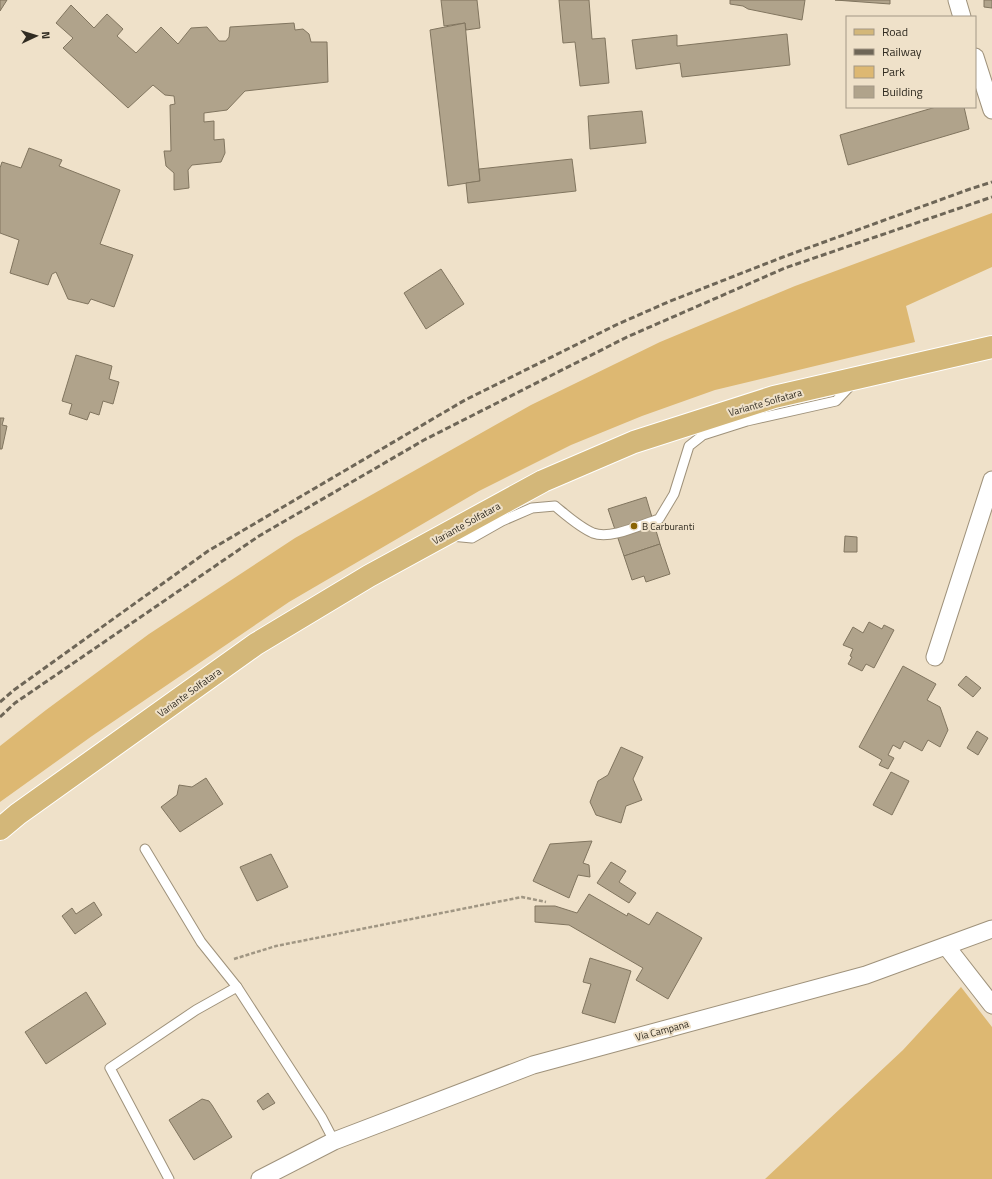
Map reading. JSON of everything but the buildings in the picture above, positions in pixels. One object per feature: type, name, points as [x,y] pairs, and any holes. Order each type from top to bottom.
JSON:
[{"type":"main road","name":"Variante Solfatara","points":[[0,829],[18,814],[256,644],[369,576],[543,481],[634,442],[774,397],[992,347]]},
{"type":"street","points":[[957,0],[962,16]]},
{"type":"street","points":[[976,60],[992,110]]},
{"type":"street","points":[[935,657],[992,480]]},
{"type":"street","name":"Via Campana","points":[[260,1179],[334,1141],[533,1065],[866,975],[992,929]]},
{"type":"street","points":[[946,946],[992,1005]]},
{"type":"lane","points":[[443,535],[472,538],[502,521],[532,508],[555,506],[573,521],[594,533],[610,535],[660,519],[674,494],[689,446],[703,435],[747,421],[836,401],[858,378]]},
{"type":"lane","points":[[144,849],[201,942],[237,987],[322,1118],[334,1141]]},
{"type":"lane","points":[[169,1179],[110,1068],[196,1010],[237,987]]},
{"type":"path","points":[[218,964],[276,946],[500,901],[522,897],[546,902]]},
{"type":"green space","points":[[992,213],[992,267],[906,306],[915,342],[715,390],[642,416],[571,445],[479,491],[289,602],[92,736],[0,802],[0,746],[149,634],[295,538],[531,405],[660,342],[795,286]]},
{"type":"green space","points":[[961,987],[992,1027],[992,1179],[765,1179],[903,1050]]},
{"type":"railway","points":[[0,702],[14,690],[208,551],[465,400],[618,324],[668,302],[783,257],[992,182]]},
{"type":"railway","points":[[0,717],[15,703],[259,536],[424,440],[627,337],[785,268],[992,197]]},
{"type":"place","name":"B Carburanti","points":[[634,526]]}]
